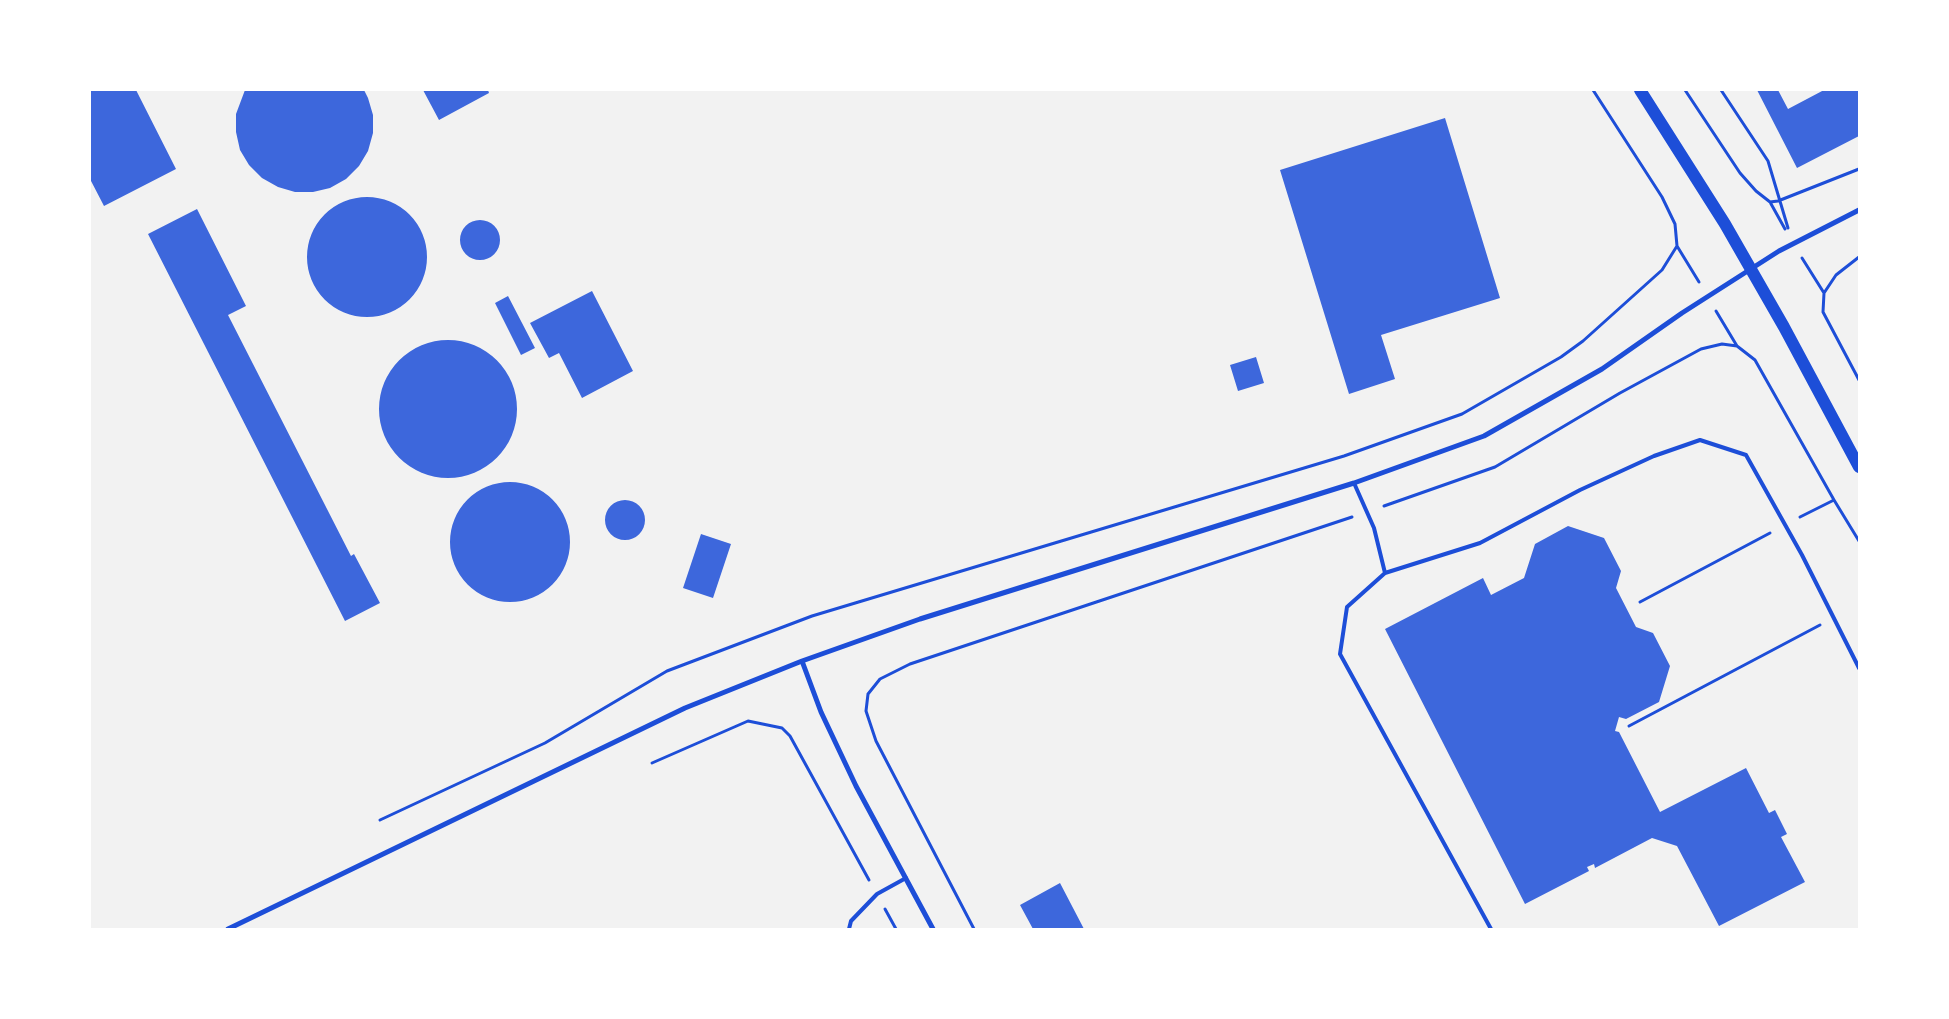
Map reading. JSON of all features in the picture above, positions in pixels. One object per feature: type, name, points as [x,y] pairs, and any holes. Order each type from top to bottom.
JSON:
[{"type":"main road","points":[[1640,90],[1698,179],[1752,269],[1859,466]]},
{"type":"street","points":[[228,929],[685,708],[802,661],[920,619],[1354,483],[1484,436],[1602,369],[1708,296],[1793,243],[1859,210]]},
{"type":"street","points":[[802,661],[822,712],[852,778],[933,929]]},
{"type":"lane","points":[[1490,929],[1340,654],[1348,607],[1385,573],[1480,543],[1588,487],[1654,456],[1700,440],[1746,455],[1786,525],[1859,668]]},
{"type":"lane","points":[[1354,483],[1374,528],[1385,573]]},
{"type":"lane","points":[[849,929],[851,922],[877,894],[906,878]]},
{"type":"path","points":[[1593,90],[1662,197],[1674,224],[1677,246],[1737,346],[1756,360],[1859,541]]},
{"type":"path","points":[[1721,90],[1768,161],[1778,201],[1793,243]]},
{"type":"path","points":[[1770,202],[1778,201],[1859,169]]},
{"type":"path","points":[[380,820],[545,743],[667,671],[794,623],[1030,549],[1344,456],[1462,414],[1561,357],[1583,341],[1662,270],[1677,246]]},
{"type":"path","points":[[1824,294],[1836,275],[1859,256]]},
{"type":"path","points":[[974,929],[876,741],[866,711],[868,694],[880,679],[920,661],[1495,467],[1620,393],[1700,349],[1722,344],[1737,346]]},
{"type":"path","points":[[1640,602],[1834,500]]},
{"type":"path","points":[[1629,726],[1834,618]]},
{"type":"path","points":[[652,763],[748,721],[782,728],[790,736],[896,929]]},
{"type":"building","points":[[90,90],[136,90],[176,169],[104,206],[90,179]]},
{"type":"building","points":[[245,90],[364,90],[373,115],[373,133],[368,151],[359,166],[346,179],[330,188],[313,192],[295,192],[278,187],[262,178],[249,165],[240,150],[236,132],[236,114]]},
{"type":"building","points":[[423,90],[488,90],[489,93],[439,120]]},
{"type":"building","points":[[1757,90],[1778,90],[1788,109],[1824,90],[1859,90],[1859,136],[1797,168]]},
{"type":"building","points":[[1445,118],[1500,298],[1381,335],[1395,379],[1349,394],[1280,170]]},
{"type":"building","points":[[367,197],[379,198],[390,202],[400,207],[409,215],[417,224],[422,234],[426,245],[426,269],[422,280],[417,290],[409,299],[400,307],[390,312],[379,316],[367,317],[355,316],[344,312],[334,307],[325,299],[317,290],[312,280],[308,269],[307,257],[308,245],[312,234],[317,224],[325,215],[334,207],[344,202],[355,198]]},
{"type":"building","points":[[197,209],[246,306],[228,315],[351,556],[354,554],[380,603],[345,621],[148,234]]},
{"type":"building","points":[[476,220],[484,220],[491,223],[497,229],[500,240],[497,251],[491,257],[484,260],[476,260],[469,257],[463,251],[460,244],[460,236],[463,229],[469,223]]},
{"type":"building","points":[[592,291],[633,371],[582,398],[559,353],[549,358],[530,323]]},
{"type":"building","points":[[508,296],[535,348],[521,355],[495,303]]},
{"type":"building","points":[[448,340],[474,346],[497,360],[511,383],[517,409],[511,435],[497,458],[474,472],[448,478],[422,472],[399,458],[385,435],[379,409],[385,383],[399,360],[422,346]]},
{"type":"building","points":[[1256,357],[1264,383],[1238,391],[1230,365]]},
{"type":"building","points":[[510,482],[522,483],[533,487],[543,492],[552,500],[560,509],[565,519],[569,530],[569,554],[565,565],[560,575],[552,584],[543,592],[533,597],[522,601],[510,602],[498,601],[487,597],[477,592],[468,584],[460,575],[455,565],[451,554],[450,542],[451,530],[455,519],[460,509],[468,500],[477,492],[487,487],[498,483]]},
{"type":"building","points":[[621,500],[629,500],[636,503],[642,509],[645,520],[642,531],[636,537],[629,540],[621,540],[614,537],[608,531],[605,524],[605,516],[608,509],[614,503]]},
{"type":"building","points":[[1568,526],[1604,538],[1621,571],[1616,588],[1636,627],[1653,633],[1670,666],[1659,702],[1626,719],[1619,717],[1615,731],[1619,732],[1660,812],[1746,768],[1769,813],[1775,810],[1787,834],[1781,837],[1805,882],[1719,926],[1677,846],[1652,838],[1595,868],[1594,864],[1587,867],[1589,871],[1525,904],[1385,629],[1483,578],[1491,595],[1524,578],[1535,544]]},
{"type":"building","points":[[701,534],[731,544],[713,598],[683,588]]},
{"type":"building","points":[[1060,883],[1084,929],[1033,929],[1020,905]]}]
